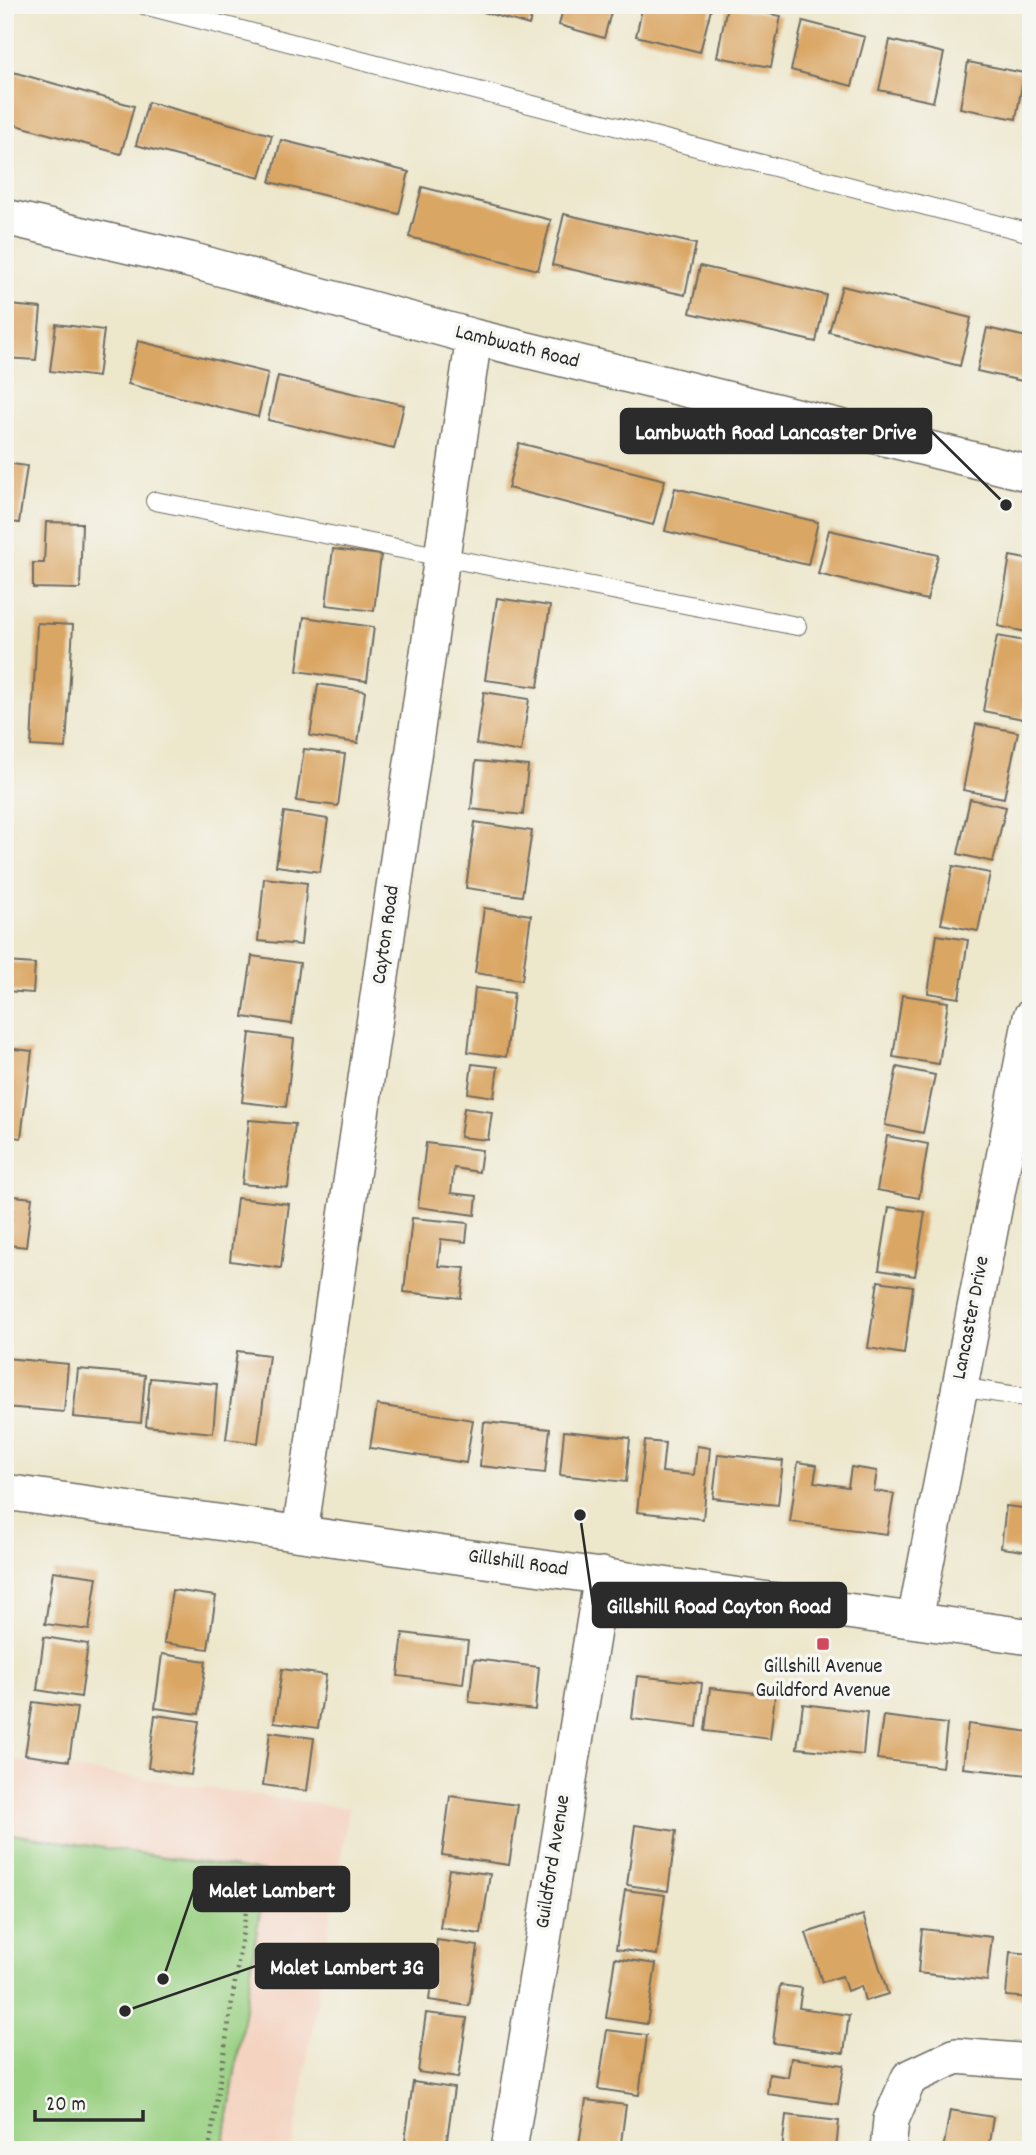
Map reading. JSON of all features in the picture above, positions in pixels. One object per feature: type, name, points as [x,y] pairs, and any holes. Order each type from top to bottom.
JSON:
[{"type":"street","name":"Lambwath Road","points":[[5,217],[190,260],[474,337],[1031,474]]},
{"type":"street","name":"Cayton Road","points":[[300,1533],[474,337]]},
{"type":"street","name":"Lancaster Drive","points":[[915,1620],[959,1387],[1019,1138],[1031,1017]]},
{"type":"street","name":"Gillshill Road","points":[[5,1492],[1031,1637]]},
{"type":"street","name":"Guildford Avenue","points":[[509,2150],[602,1576]]},
{"type":"street","points":[[888,2150],[891,2120],[909,2078],[956,2056],[1031,2062]]},
{"type":"lane","points":[[144,5],[1031,233]]},
{"type":"lane","points":[[155,500],[797,626]]},
{"type":"lane","points":[[959,1387],[1031,1398]]},
{"type":"path","points":[[209,2150],[250,1885]]},
{"type":"shaded area","points":[[5,1759],[349,1808],[292,2150],[5,2150]]},
{"type":"green space","points":[[5,1833],[266,1872],[223,2150],[5,2150]]},
{"type":"building","points":[[481,5],[535,5],[529,25],[480,11]]},
{"type":"building","points":[[564,5],[613,5],[604,38],[559,25]]},
{"type":"building","points":[[643,5],[712,5],[700,52],[636,36]]},
{"type":"building","points":[[727,6],[781,16],[771,67],[717,57]]},
{"type":"building","points":[[803,21],[865,37],[852,86],[791,70]]},
{"type":"building","points":[[890,40],[944,53],[933,102],[879,90]]},
{"type":"building","points":[[968,62],[1024,73],[1016,119],[960,108]]},
{"type":"building","points":[[13,72],[134,106],[121,154],[5,122],[5,99]]},
{"type":"building","points":[[148,102],[272,135],[260,178],[136,145]]},
{"type":"building","points":[[281,140],[409,172],[399,214],[270,182]]},
{"type":"building","points":[[422,187],[551,220],[538,270],[409,237]]},
{"type":"building","points":[[564,214],[696,244],[685,295],[552,265]]},
{"type":"building","points":[[700,266],[826,295],[816,342],[690,313]]},
{"type":"building","points":[[842,286],[971,318],[960,366],[829,332]]},
{"type":"building","points":[[9,305],[41,308],[36,360],[5,358]]},
{"type":"building","points":[[56,324],[104,330],[98,377],[50,371]]},
{"type":"building","points":[[987,328],[1031,338],[1031,383],[977,371]]},
{"type":"building","points":[[138,341],[268,373],[258,417],[128,384]]},
{"type":"building","points":[[278,376],[404,405],[394,449],[268,420]]},
{"type":"building","points":[[519,443],[665,480],[653,525],[508,488]]},
{"type":"building","points":[[5,463],[27,466],[19,523],[5,521]]},
{"type":"building","points":[[675,488],[818,522],[808,565],[665,531]]},
{"type":"building","points":[[46,522],[82,523],[80,589],[33,588],[33,563],[44,563]]},
{"type":"building","points":[[829,530],[938,555],[927,600],[818,574]]},
{"type":"building","points":[[333,549],[381,555],[374,611],[326,605]]},
{"type":"building","points":[[1010,556],[1031,560],[1031,633],[998,626]]},
{"type":"building","points":[[497,598],[550,606],[538,687],[485,680]]},
{"type":"building","points":[[304,617],[374,627],[367,681],[297,671]]},
{"type":"building","points":[[37,623],[73,625],[66,748],[31,746]]},
{"type":"building","points":[[997,636],[1031,642],[1031,676],[1023,719],[983,711]]},
{"type":"building","points":[[318,684],[365,691],[358,743],[310,736]]},
{"type":"building","points":[[484,692],[529,699],[521,752],[476,744]]},
{"type":"building","points":[[976,724],[1018,732],[1004,798],[963,790]]},
{"type":"building","points":[[304,749],[345,754],[338,806],[296,801]]},
{"type":"building","points":[[476,761],[528,766],[523,815],[471,809]]},
{"type":"building","points":[[970,799],[1006,807],[993,862],[958,854]]},
{"type":"building","points":[[284,812],[328,819],[320,872],[276,866]]},
{"type":"building","points":[[475,822],[532,831],[522,896],[466,888]]},
{"type":"building","points":[[953,866],[990,873],[978,931],[941,924]]},
{"type":"building","points":[[264,878],[307,883],[301,945],[258,941]]},
{"type":"building","points":[[484,908],[531,915],[522,980],[475,973]]},
{"type":"building","points":[[937,935],[968,940],[959,998],[928,993]]},
{"type":"building","points":[[252,956],[300,963],[292,1024],[243,1017]]},
{"type":"building","points":[[5,962],[35,964],[33,993],[5,991]]},
{"type":"building","points":[[475,988],[514,993],[506,1057],[468,1052]]},
{"type":"building","points":[[902,995],[948,1002],[939,1064],[893,1057]]},
{"type":"building","points":[[250,1033],[294,1039],[286,1107],[242,1102]]},
{"type":"building","points":[[5,1048],[32,1051],[21,1138],[5,1136]]},
{"type":"building","points":[[472,1064],[498,1067],[494,1097],[468,1093]]},
{"type":"building","points":[[897,1067],[935,1075],[923,1133],[885,1125]]},
{"type":"building","points":[[464,1108],[492,1112],[488,1140],[460,1137]]},
{"type":"building","points":[[249,1120],[295,1124],[288,1188],[242,1184]]},
{"type":"building","points":[[887,1136],[928,1144],[919,1198],[877,1190]]},
{"type":"building","points":[[426,1143],[482,1150],[479,1172],[454,1168],[451,1193],[477,1196],[475,1215],[418,1207]]},
{"type":"building","points":[[14,1196],[32,1198],[26,1247],[9,1245]]},
{"type":"building","points":[[237,1198],[289,1204],[281,1268],[230,1261]]},
{"type":"building","points":[[889,1207],[925,1212],[915,1276],[879,1270]]},
{"type":"building","points":[[412,1218],[468,1223],[466,1242],[441,1239],[438,1266],[465,1268],[461,1298],[404,1292]]},
{"type":"building","points":[[878,1281],[913,1286],[904,1354],[868,1348]]},
{"type":"building","points":[[237,1351],[269,1355],[258,1443],[226,1439]]},
{"type":"building","points":[[5,1358],[68,1364],[64,1412],[5,1407]]},
{"type":"building","points":[[78,1369],[145,1375],[141,1423],[73,1417]]},
{"type":"building","points":[[150,1378],[217,1384],[213,1433],[146,1426]]},
{"type":"building","points":[[377,1405],[473,1420],[466,1463],[370,1448]]},
{"type":"building","points":[[484,1422],[550,1429],[545,1473],[480,1466]]},
{"type":"building","points":[[564,1431],[630,1438],[626,1482],[560,1475]]},
{"type":"building","points":[[645,1441],[665,1443],[662,1472],[694,1475],[697,1446],[710,1448],[703,1519],[637,1512]]},
{"type":"building","points":[[718,1454],[783,1461],[778,1505],[713,1498]]},
{"type":"building","points":[[798,1462],[817,1465],[814,1482],[848,1487],[851,1467],[877,1471],[874,1491],[894,1494],[887,1534],[790,1522]]},
{"type":"building","points":[[1006,1506],[1031,1509],[1031,1552],[1001,1548]]},
{"type":"building","points":[[53,1571],[97,1577],[89,1630],[45,1624]]},
{"type":"building","points":[[172,1590],[216,1596],[208,1649],[164,1643]]},
{"type":"building","points":[[403,1633],[468,1641],[463,1684],[398,1676]]},
{"type":"building","points":[[44,1637],[88,1644],[81,1697],[37,1690]]},
{"type":"building","points":[[162,1654],[206,1661],[199,1714],[155,1708]]},
{"type":"building","points":[[474,1659],[539,1667],[535,1710],[469,1702]]},
{"type":"building","points":[[282,1669],[326,1675],[318,1728],[274,1722]]},
{"type":"building","points":[[637,1676],[702,1683],[697,1727],[632,1719]]},
{"type":"building","points":[[710,1688],[775,1695],[770,1739],[705,1731]]},
{"type":"building","points":[[33,1702],[77,1708],[69,1761],[25,1755]]},
{"type":"building","points":[[803,1704],[867,1712],[863,1755],[797,1748]]},
{"type":"building","points":[[155,1715],[199,1721],[191,1775],[148,1768]]},
{"type":"building","points":[[883,1716],[947,1724],[942,1767],[877,1759]]},
{"type":"building","points":[[968,1724],[1031,1732],[1028,1775],[963,1768]]},
{"type":"building","points":[[270,1732],[314,1738],[307,1791],[263,1785]]},
{"type":"building","points":[[450,1796],[518,1805],[509,1865],[442,1855]]},
{"type":"building","points":[[635,1825],[676,1831],[668,1891],[627,1885]]},
{"type":"building","points":[[449,1869],[490,1874],[481,1934],[440,1928]]},
{"type":"building","points":[[625,1890],[665,1895],[657,1955],[616,1949]]},
{"type":"building","points":[[863,1915],[888,1994],[865,2001],[861,1986],[847,1991],[842,1976],[822,1982],[806,1933]]},
{"type":"building","points":[[922,1929],[992,1937],[987,1981],[918,1973]]},
{"type":"building","points":[[437,1940],[478,1946],[469,2006],[429,2000]]},
{"type":"building","points":[[1010,1952],[1031,1954],[1031,1998],[1006,1996]]},
{"type":"building","points":[[615,1958],[656,1964],[647,2024],[606,2018]]},
{"type":"building","points":[[780,1985],[802,1988],[799,2008],[849,2015],[844,2053],[773,2043]]},
{"type":"building","points":[[426,2013],[467,2018],[458,2078],[418,2072]]},
{"type":"building","points":[[607,2030],[647,2035],[639,2095],[598,2089]]},
{"type":"building","points":[[791,2058],[844,2065],[838,2104],[767,2094],[769,2074],[788,2077]]},
{"type":"building","points":[[413,2082],[454,2088],[446,2147],[405,2141]]},
{"type":"building","points":[[586,2100],[626,2105],[620,2150],[578,2150]]},
{"type":"building","points":[[950,2110],[993,2117],[988,2150],[943,2150]]},
{"type":"building","points":[[786,2115],[839,2121],[836,2150],[782,2150]]},
{"type":"place","name":"Lambwath Road Lancaster Drive","points":[[1006,505]]},
{"type":"place","name":"Gillshill Road Cayton Road","points":[[580,1515]]},
{"type":"place","name":"Gillshill Avenue Guildford Avenue","points":[[823,1644]]},
{"type":"place","name":"Malet Lambert","points":[[163,1979]]},
{"type":"place","name":"Malet Lambert 3G","points":[[125,2011]]}]
